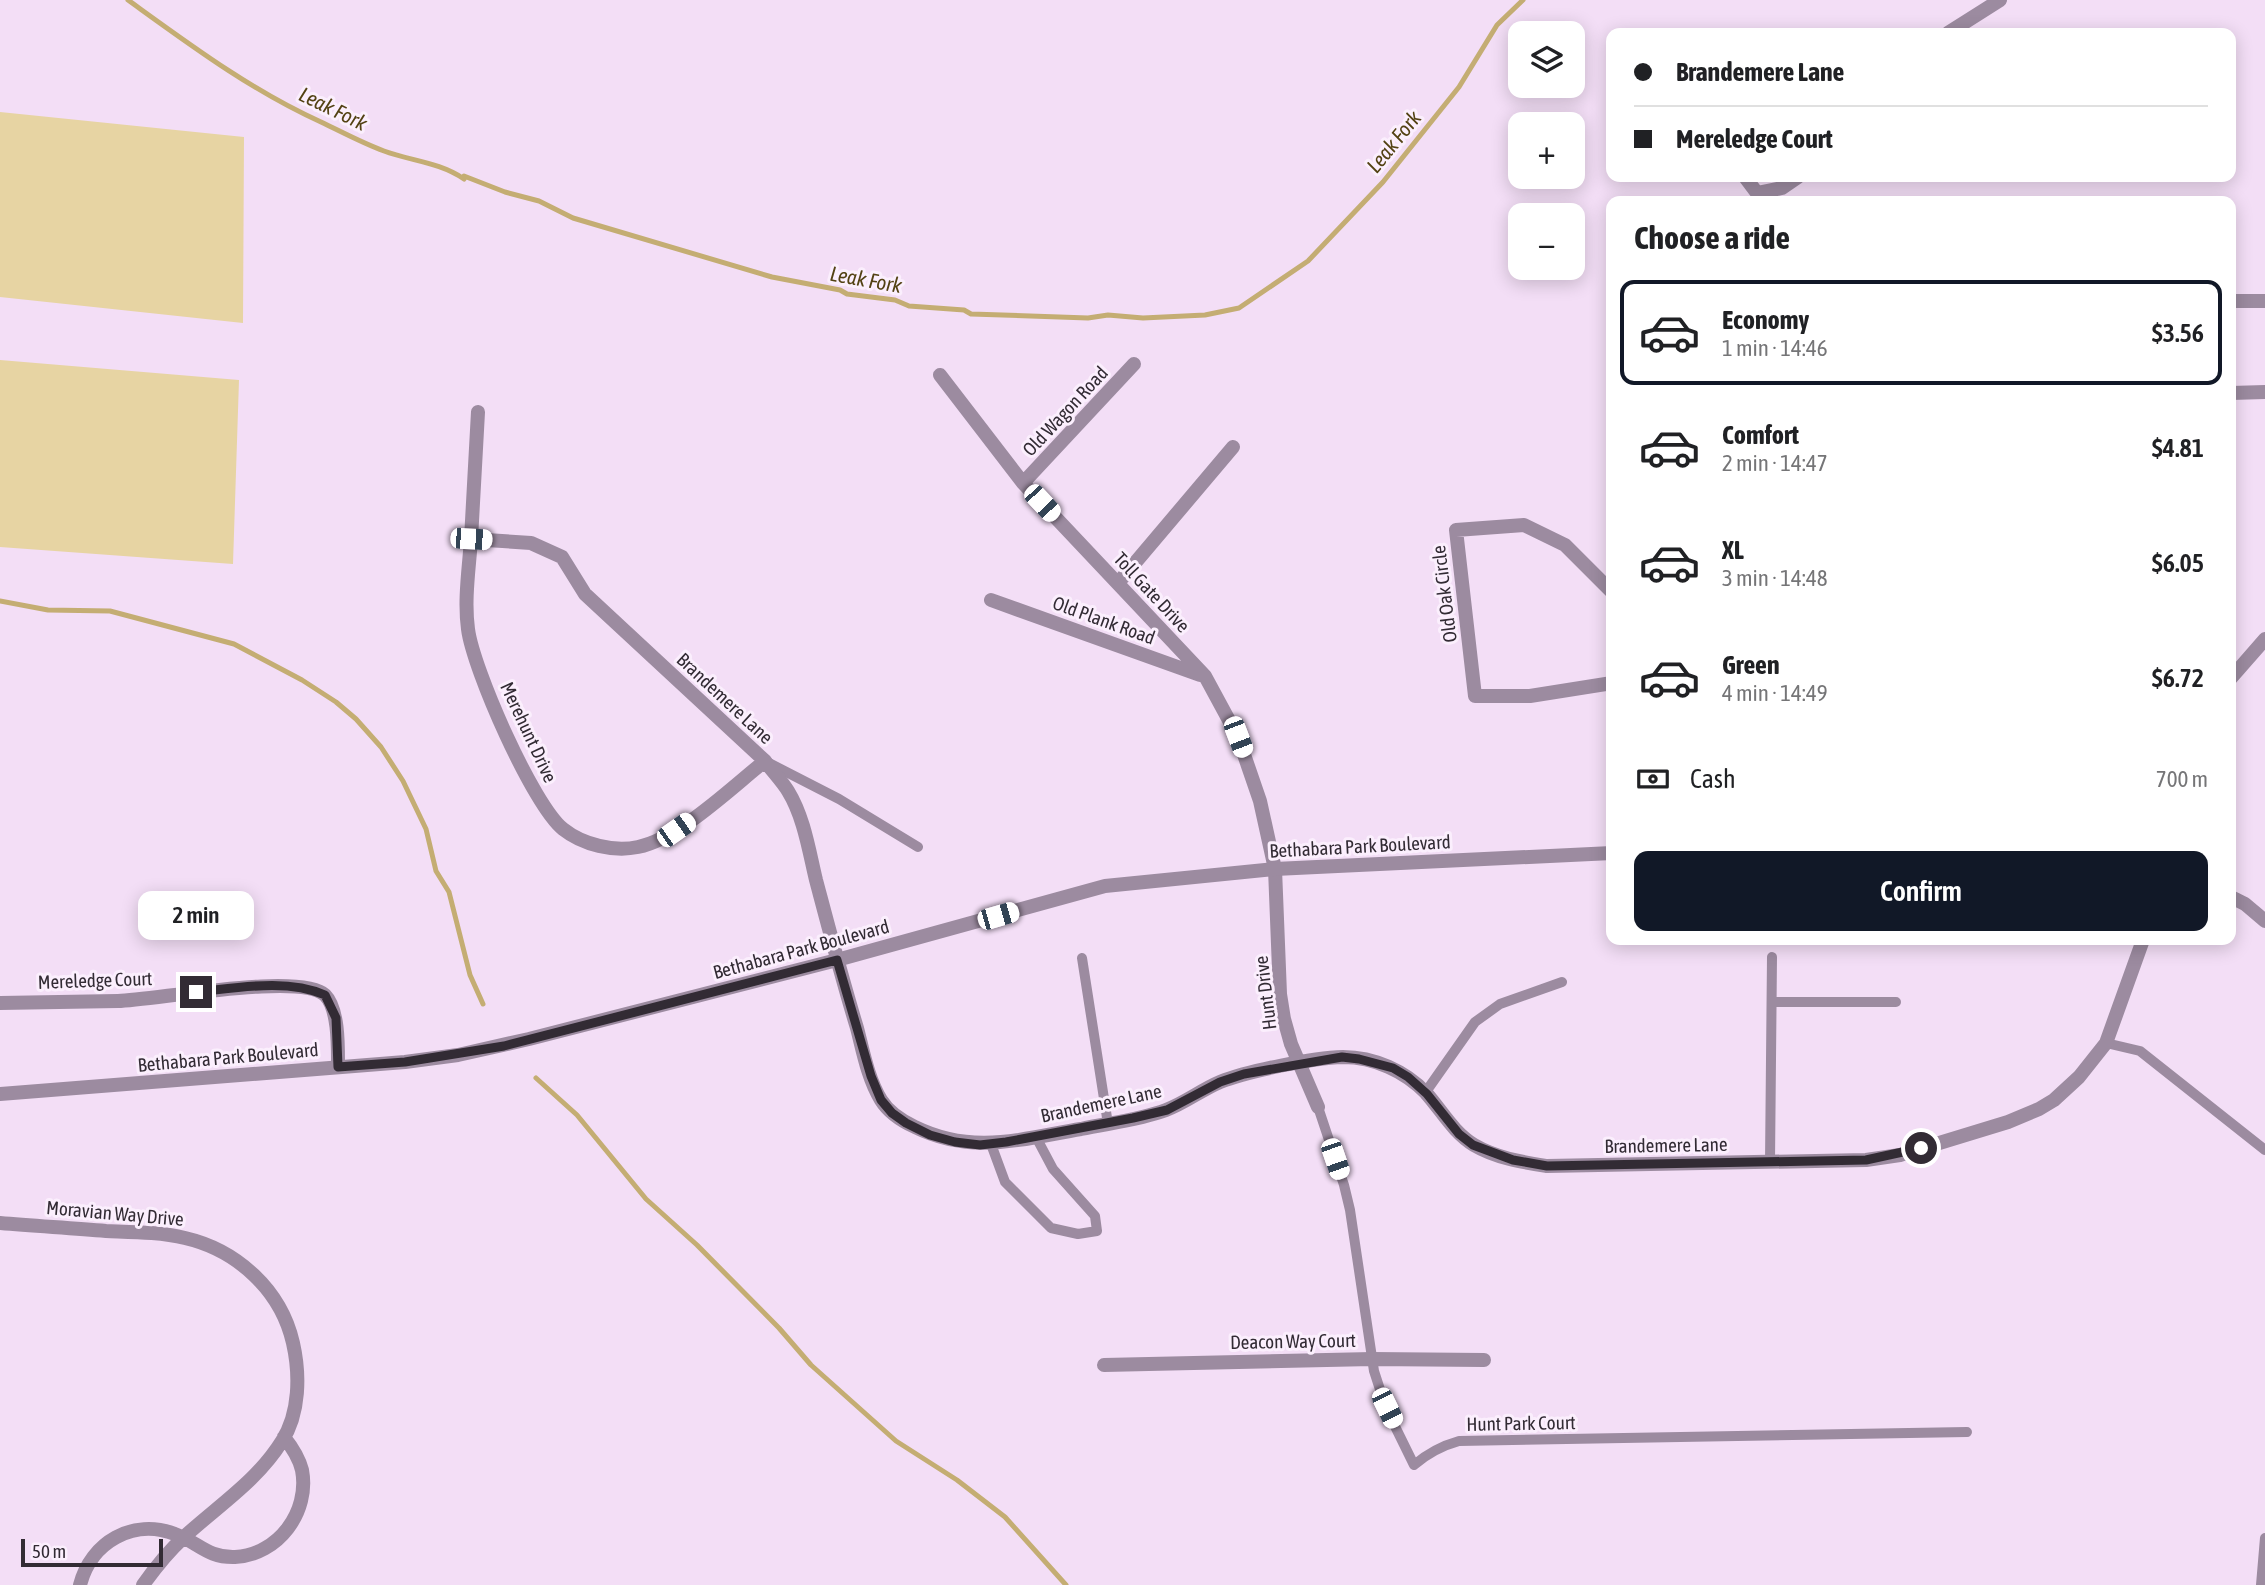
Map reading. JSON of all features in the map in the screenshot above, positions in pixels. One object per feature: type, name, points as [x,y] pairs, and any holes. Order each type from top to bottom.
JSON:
[{"type":"street","points":[[1956,28],[2000,0]]},
{"type":"street","points":[[1749,182],[1757,193],[1782,188],[1791,182]]},
{"type":"street","points":[[2236,301],[2265,301]]},
{"type":"street","name":"Old Wagon Road","points":[[1023,483],[1134,364]]},
{"type":"street","name":"Toll Gate Drive","points":[[940,375],[1023,483],[1205,676],[1238,737],[1250,768],[1275,869]]},
{"type":"street","points":[[2236,393],[2265,392]]},
{"type":"street","name":"Merehunt Drive","points":[[478,412],[467,595],[468,629],[492,703],[537,796],[551,818],[563,830],[594,845],[637,848],[662,839],[690,820],[765,761]]},
{"type":"street","name":"Old Plank Road","points":[[1118,583],[1233,447]]},
{"type":"street","name":"Old Oak Circle","points":[[1606,586],[1564,545],[1524,525],[1456,530],[1475,696],[1530,696],[1606,683]]},
{"type":"street","name":"Brandemere Lane","points":[[471,539],[531,543],[562,557],[584,594],[765,761],[789,792],[801,820],[837,960],[871,1076],[887,1107],[906,1123],[930,1135],[955,1142],[991,1144],[1108,1124],[1167,1110],[1220,1082],[1244,1074],[1342,1057],[1393,1068],[1408,1077],[1459,1134],[1489,1153],[1547,1166],[1770,1162],[1900,1155],[2008,1122],[2054,1100],[2079,1077],[2106,1043],[2141,945]]},
{"type":"street","name":"Old Plank Road","points":[[990,600],[1205,676]]},
{"type":"street","points":[[2236,672],[2265,639]]},
{"type":"street","name":"Bethabara Park Boulevard","points":[[0,1094],[405,1062],[504,1046],[837,960],[1105,886],[1275,869],[1606,853]]},
{"type":"street","name":"Hunt Drive","points":[[1275,869],[1280,994],[1284,1019],[1318,1107]]},
{"type":"street","points":[[2236,900],[2265,921]]},
{"type":"street","name":"Mereledge Court","points":[[0,1003],[120,1001],[247,987],[307,987],[325,995],[336,1018],[338,1067]]},
{"type":"street","name":"Moravian Way Drive","points":[[0,1223],[184,1237],[230,1256],[252,1272],[282,1310],[297,1359],[298,1385],[285,1437],[251,1482],[184,1538],[157,1565],[143,1585]]},
{"type":"street","name":"Deacon Way Court","points":[[1104,1365],[1372,1359],[1484,1360]]},
{"type":"street","points":[[79,1585],[83,1571],[93,1555],[108,1541],[142,1528],[162,1530],[184,1538],[199,1549],[216,1555],[235,1557],[270,1546],[294,1521],[301,1505],[303,1487],[299,1461],[285,1437]]},
{"type":"lane","points":[[765,761],[839,799],[918,847]]},
{"type":"lane","points":[[1770,1162],[1772,957]]},
{"type":"lane","points":[[1082,958],[1108,1124]]},
{"type":"lane","points":[[1425,1093],[1475,1022],[1500,1004],[1562,982]]},
{"type":"lane","points":[[1772,1002],[1896,1002]]},
{"type":"lane","points":[[2106,1043],[2140,1051],[2265,1150]]},
{"type":"lane","name":"Hunt Park Court","points":[[1318,1107],[1350,1210],[1372,1359],[1387,1408],[1414,1465],[1435,1450],[1459,1441],[1967,1432]]},
{"type":"lane","points":[[991,1144],[1004,1182],[1051,1228],[1078,1234],[1097,1231],[1095,1216],[1053,1169],[1036,1137]]},
{"type":"lane","points":[[2261,1585],[2265,1538]]},
{"type":"shaded area","points":[[0,112],[244,137],[243,323],[0,297]]},
{"type":"shaded area","points":[[0,360],[239,380],[233,564],[0,547]]},
{"type":"waterway","name":"Leak Fork","points":[[128,0],[222,66],[295,110],[376,148],[435,165],[464,179],[464,176],[505,192],[539,201],[573,218],[772,277],[840,290],[847,294],[895,300],[909,306],[964,310],[971,314],[1088,318],[1108,315],[1143,318],[1205,315],[1239,308],[1308,261],[1383,182],[1459,87],[1497,25],[1523,0]]},
{"type":"waterway","points":[[0,601],[48,610],[110,611],[234,644],[302,680],[336,702],[356,719],[381,747],[403,781],[426,829],[436,871],[449,892],[470,975],[483,1004]]},
{"type":"waterway","points":[[536,1078],[577,1115],[646,1199],[697,1245],[779,1328],[811,1365],[896,1441],[957,1480],[1005,1517],[1066,1585]]},
{"type":"route","points":[[196,992],[247,987],[307,987],[325,995],[336,1018],[338,1067],[405,1062],[504,1046],[837,960],[871,1076],[881,1100],[892,1113],[906,1123],[930,1135],[955,1142],[980,1145],[1006,1142],[1133,1118],[1167,1110],[1220,1082],[1244,1074],[1342,1057],[1393,1068],[1408,1077],[1427,1094],[1459,1134],[1473,1145],[1513,1160],[1547,1166],[1866,1160],[1900,1155],[1921,1148]]}]
